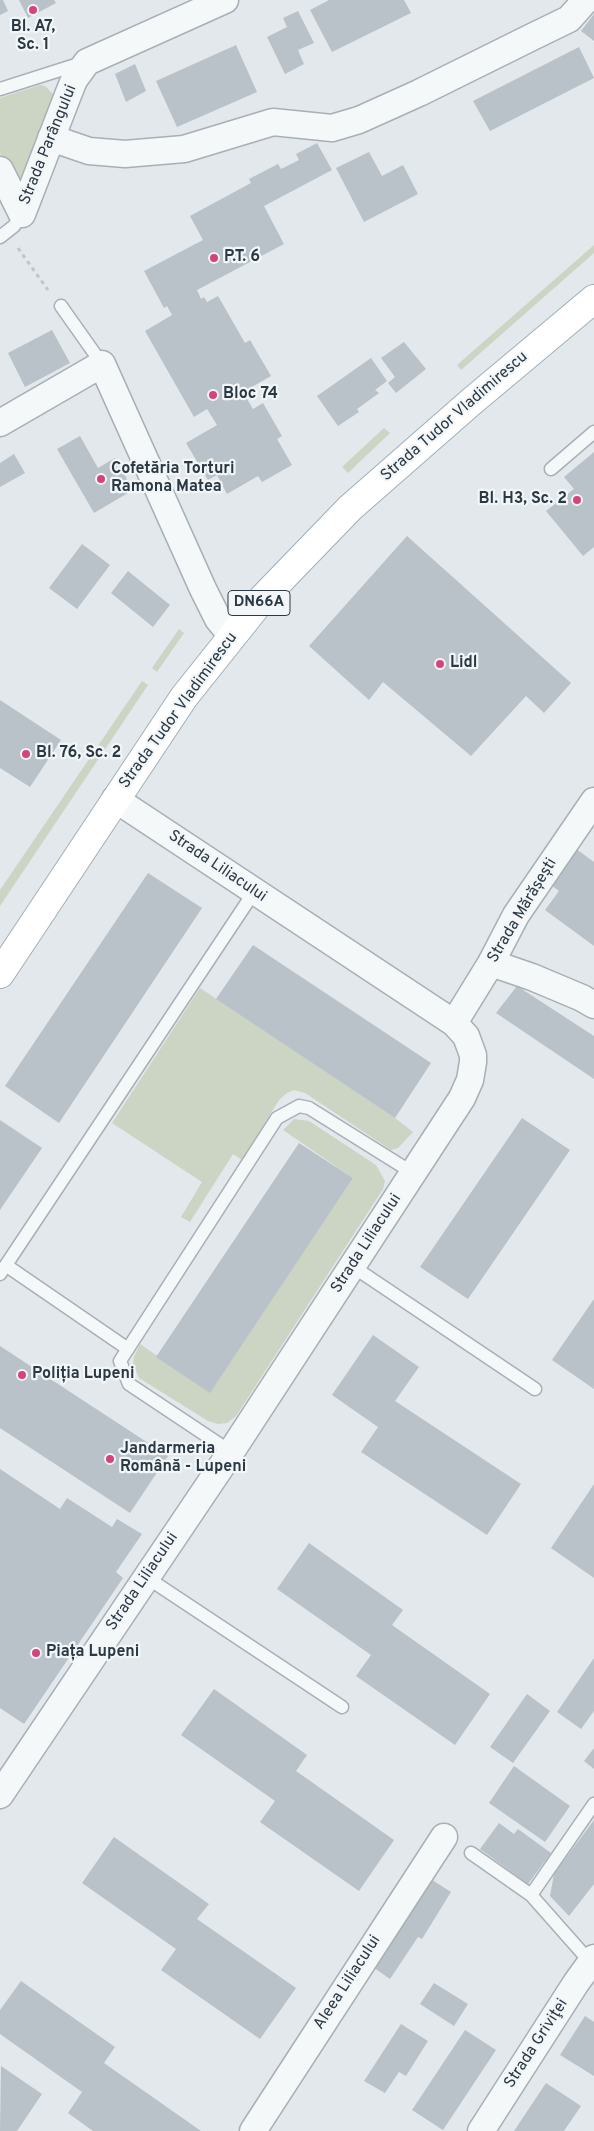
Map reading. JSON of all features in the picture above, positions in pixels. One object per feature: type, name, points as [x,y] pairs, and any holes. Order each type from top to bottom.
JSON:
[{"type":"main road","name":"Strada Tudor Vladimirescu","points":[[0,974],[184,697],[262,598],[350,508],[471,402],[594,299]]},
{"type":"street","points":[[87,62],[225,0]]},
{"type":"street","points":[[51,138],[89,151],[125,154],[184,149],[273,122],[332,128],[359,120],[568,19],[586,0]]},
{"type":"street","name":"Strada Parângului","points":[[10,228],[51,138],[74,80],[87,62]]},
{"type":"street","name":"Strada Parângului","points":[[0,170],[10,228]]},
{"type":"street","points":[[0,423],[102,364],[203,589],[218,619],[232,636]]},
{"type":"street","name":"Strada Liliacului","points":[[0,1795],[231,1452],[462,1098],[470,1080],[472,1054],[460,1030],[115,799]]},
{"type":"street","name":"Strada Mărășești","points":[[460,1030],[516,915],[594,801]]},
{"type":"street","points":[[491,964],[590,995]]},
{"type":"street","name":"Aleea Liliacului","points":[[252,2131],[444,1836]]},
{"type":"street","name":"Strada Griviţei","points":[[481,2131],[593,1962]]},
{"type":"lane","points":[[0,89],[87,62]]},
{"type":"lane","points":[[61,306],[102,364]]},
{"type":"lane","points":[[551,469],[594,432]]},
{"type":"lane","points":[[128,1349],[3,1270],[254,892]]},
{"type":"lane","points":[[231,1452],[129,1384],[120,1361],[278,1118],[287,1111],[299,1106],[309,1108],[413,1173]]},
{"type":"lane","points":[[352,1266],[535,1389]]},
{"type":"lane","points":[[146,1577],[342,1707]]},
{"type":"lane","points":[[531,1895],[594,1804]]},
{"type":"lane","points":[[471,1853],[531,1895],[593,1962]]},
{"type":"path","points":[[10,228],[61,306]]},
{"type":"green space","points":[[40,85],[45,86],[55,96],[22,178],[17,179],[12,176],[0,153],[0,98]]},
{"type":"green space","points":[[594,245],[594,253],[461,370],[457,365]]},
{"type":"green space","points":[[384,428],[390,433],[348,473],[342,467]]},
{"type":"green space","points":[[179,629],[184,633],[157,672],[152,668]]},
{"type":"green space","points":[[142,681],[148,685],[0,906],[0,890]]},
{"type":"green space","points":[[200,988],[395,1118],[413,1132],[398,1148],[391,1150],[305,1093],[294,1090],[279,1100],[242,1160],[233,1154],[190,1222],[181,1217],[202,1182],[112,1123]]},
{"type":"green space","points":[[294,1119],[309,1121],[376,1165],[385,1181],[383,1189],[236,1416],[227,1423],[218,1424],[208,1421],[139,1378],[133,1364],[134,1357],[140,1344],[210,1392],[353,1178],[283,1130]]},
{"type":"building","name":"Bl. A7, Sc. 1","points":[[0,0],[3,0],[8,11],[0,15]]},
{"type":"building","name":"Bl. A7, Sc. 1","points":[[19,0],[54,0],[56,3],[28,18]]},
{"type":"building","points":[[329,0],[404,0],[411,13],[332,52],[310,10]]},
{"type":"building","points":[[298,11],[314,43],[298,50],[304,64],[285,74],[267,37],[287,27],[283,18]]},
{"type":"building","points":[[594,14],[594,41],[581,31]]},
{"type":"building","points":[[236,45],[257,92],[177,127],[156,81]]},
{"type":"building","points":[[579,47],[594,78],[490,131],[473,101]]},
{"type":"building","points":[[135,64],[146,91],[126,102],[115,74]]},
{"type":"building","points":[[317,143],[332,170],[264,206],[284,244],[197,290],[201,299],[204,297],[207,302],[218,296],[245,343],[250,340],[271,376],[243,392],[253,409],[263,403],[282,436],[277,439],[292,465],[262,482],[258,476],[227,494],[217,475],[208,480],[186,443],[217,425],[207,409],[194,417],[145,331],[172,315],[167,306],[164,308],[144,271],[203,240],[190,216],[251,183],[249,179],[278,164],[281,169],[299,160],[296,154]]},
{"type":"building","points":[[369,152],[382,176],[403,165],[418,194],[364,222],[336,168]]},
{"type":"building","points":[[52,330],[70,363],[25,387],[8,353]]},
{"type":"building","points":[[404,342],[426,369],[396,393],[388,383],[395,377],[381,358]]},
{"type":"building","points":[[371,358],[387,381],[375,390],[379,393],[357,409],[359,412],[338,426],[317,396]]},
{"type":"building","name":"Cofetăria Torturi Ramona Matea","points":[[80,436],[98,468],[115,458],[133,490],[94,513],[57,449]]},
{"type":"building","name":"Bl. H3, Sc. 2","points":[[594,452],[594,547],[583,556],[546,511],[574,489],[564,477]]},
{"type":"building","points":[[14,454],[25,473],[0,487],[0,463]]},
{"type":"building","name":"Lidl","points":[[407,536],[571,683],[544,713],[526,696],[471,756],[383,682],[369,700],[309,646]]},
{"type":"building","points":[[82,544],[110,565],[77,609],[49,588]]},
{"type":"building","points":[[128,571],[170,605],[153,627],[111,593]]},
{"type":"building","name":"Bl. 76, Sc. 2","points":[[0,700],[61,740],[30,787],[0,768]]},
{"type":"building","points":[[572,846],[594,862],[594,946],[545,910],[559,891],[547,882]]},
{"type":"building","points":[[148,873],[202,908],[59,1123],[5,1086]]},
{"type":"building","points":[[253,945],[431,1063],[395,1118],[216,999]]},
{"type":"building","points":[[517,986],[594,1036],[594,1079],[496,1013]]},
{"type":"building","points":[[522,1118],[570,1150],[468,1299],[420,1267]]},
{"type":"building","points":[[0,1120],[42,1148],[0,1210]]},
{"type":"building","points":[[299,1143],[353,1178],[210,1393],[156,1357]]},
{"type":"building","points":[[594,1299],[594,1389],[552,1360]]},
{"type":"building","points":[[373,1335],[419,1367],[395,1401],[521,1484],[487,1535],[361,1452],[378,1427],[332,1395]]},
{"type":"building","points":[[0,1346],[168,1456],[130,1513],[0,1428]]},
{"type":"building","name":"Piața Lupeni","points":[[0,1469],[60,1509],[67,1498],[112,1527],[117,1519],[142,1534],[116,1572],[123,1578],[24,1724],[0,1708]]},
{"type":"building","points":[[594,1484],[594,1578],[551,1548]]},
{"type":"building","points":[[309,1543],[403,1610],[392,1625],[490,1694],[455,1745],[356,1676],[371,1655],[277,1589]]},
{"type":"building","points":[[594,1658],[594,1711],[581,1729],[557,1712]]},
{"type":"building","points":[[214,1689],[307,1755],[296,1771],[394,1840],[359,1891],[260,1822],[275,1801],[181,1735]]},
{"type":"building","points":[[527,1694],[550,1711],[513,1763],[490,1747]]},
{"type":"building","points":[[594,1748],[594,1769],[584,1761]]},
{"type":"building","points":[[514,1766],[570,1806],[545,1842],[489,1803]]},
{"type":"building","points":[[594,1820],[594,1884],[569,1916],[550,1896],[554,1874]]},
{"type":"building","points":[[499,1823],[514,1834],[518,1829],[551,1853],[528,1884],[480,1849]]},
{"type":"building","points":[[114,1837],[209,1904],[197,1919],[296,1988],[260,2039],[161,1970],[176,1949],[82,1883]]},
{"type":"building","points":[[426,1876],[451,1892],[422,1939],[418,1937],[390,1979],[370,1965]]},
{"type":"building","points":[[21,1981],[115,2047],[104,2063],[201,2131],[93,2131],[68,2113],[82,2092],[0,2034],[0,2010]]},
{"type":"building","points":[[434,1983],[468,2004],[454,2026],[420,2004]]},
{"type":"building","points":[[585,2016],[594,2022],[594,2076],[560,2055]]},
{"type":"building","points":[[401,2024],[428,2041],[406,2076],[399,2072],[385,2093],[364,2081]]},
{"type":"building","points":[[465,2030],[496,2050],[443,2130],[412,2110]]},
{"type":"building","points":[[1,2066],[42,2094],[17,2131],[0,2131]]},
{"type":"building","points":[[546,2083],[581,2106],[564,2131],[514,2131]]},
{"type":"place","name":"Bl. A7, Sc. 1","points":[[33,10]]},
{"type":"place","name":"P.T. 6","points":[[214,258]]},
{"type":"place","name":"Bloc 74","points":[[213,395]]},
{"type":"place","name":"Cofetăria Torturi Ramona Matea","points":[[101,479]]},
{"type":"place","name":"Bl. H3, Sc. 2","points":[[577,500]]},
{"type":"place","name":"Lidl","points":[[440,664]]},
{"type":"place","name":"Bl. 76, Sc. 2","points":[[26,754]]},
{"type":"place","name":"Poliția Lupeni","points":[[22,1375]]},
{"type":"place","name":"Jandarmeria Română - Lupeni","points":[[110,1459]]},
{"type":"place","name":"Piața Lupeni","points":[[36,1653]]}]
